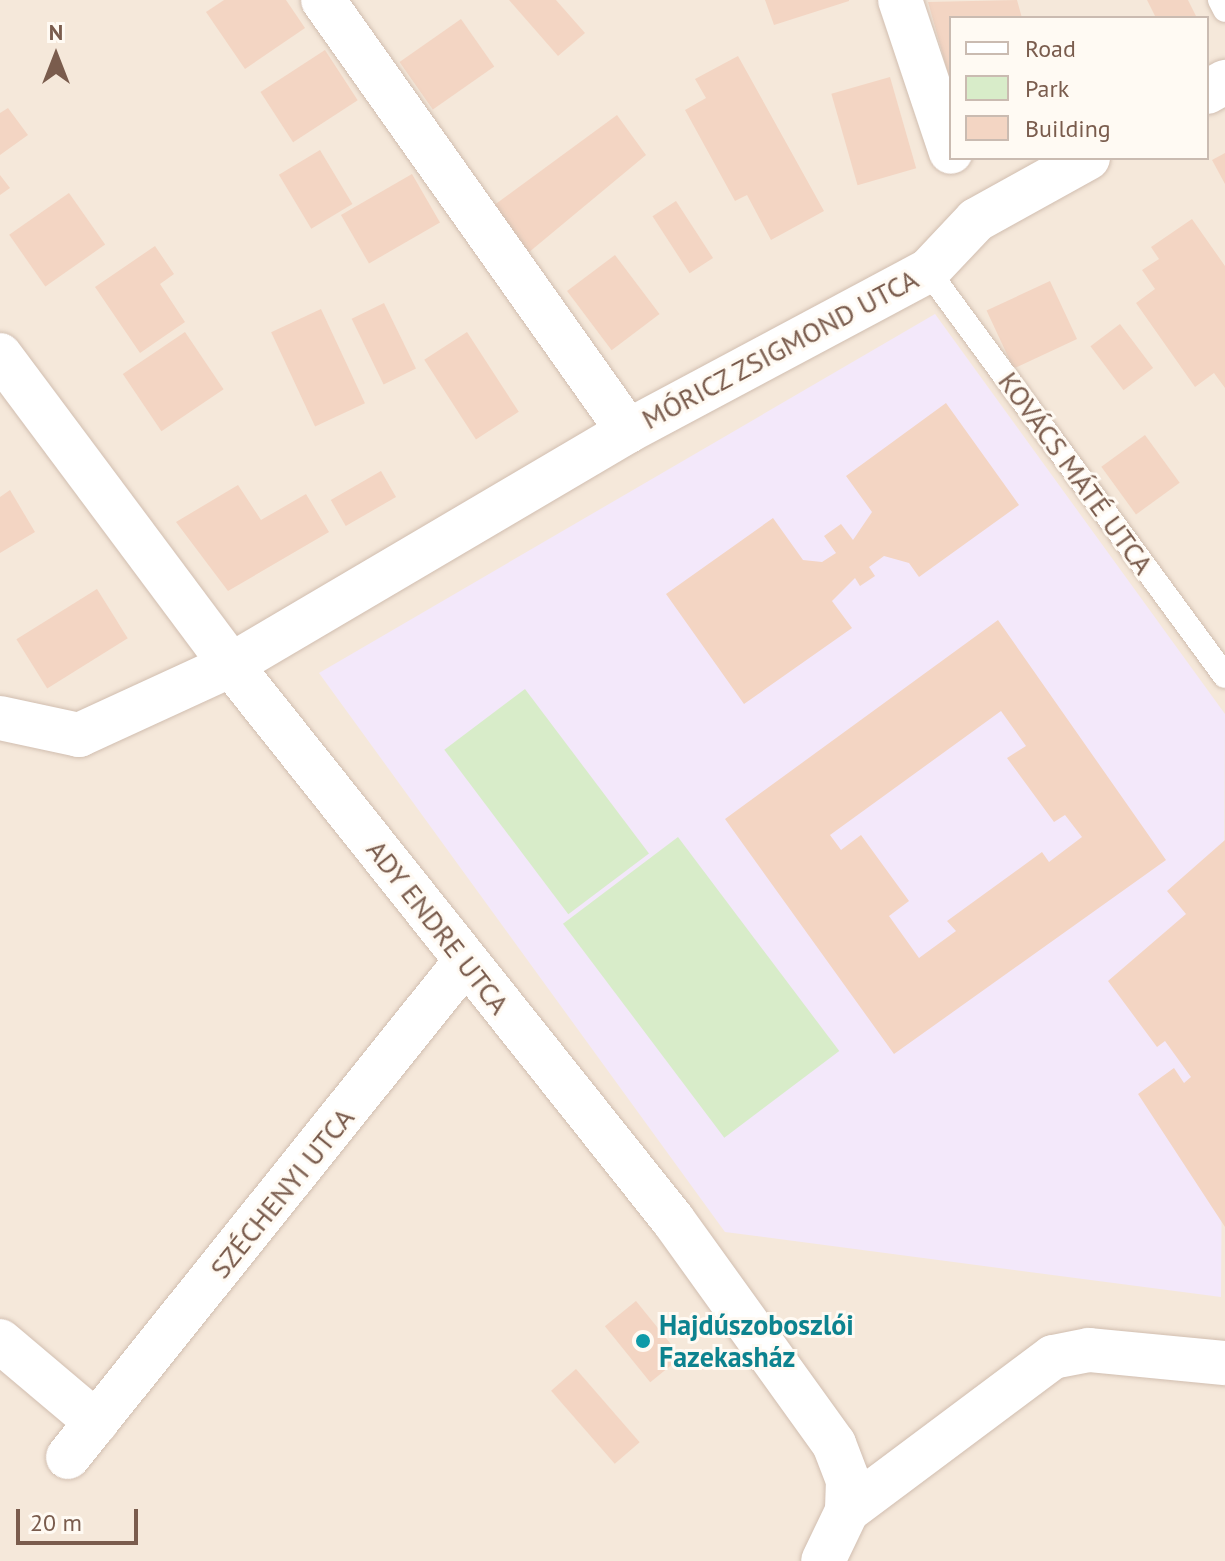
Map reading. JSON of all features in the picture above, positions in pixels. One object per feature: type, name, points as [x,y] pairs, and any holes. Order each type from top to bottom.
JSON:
[{"type":"street","name":"MÓRICZ ZSIGMOND UTCA","points":[[323,0],[628,431]]},
{"type":"street","points":[[900,0],[949,146]]},
{"type":"street","points":[[954,160],[976,220]]},
{"type":"street","name":"MÓRICZ ZSIGMOND UTCA","points":[[0,718],[79,735],[231,665],[628,431],[928,271],[976,220],[1084,160]]},
{"type":"street","name":"ADY ENDRE UTCA","points":[[0,355],[231,665],[673,1220],[834,1444],[848,1480],[847,1511]]},
{"type":"street","name":"SZÉCHENYI UTCA","points":[[68,1457],[465,962]]},
{"type":"street","points":[[0,1341],[96,1422]]},
{"type":"street","points":[[823,1561],[847,1511],[1053,1357],[1089,1350],[1225,1363]]},
{"type":"lane","points":[[1220,0],[1225,10]]},
{"type":"lane","name":"KOVÁCS MÁTÉ UTCA","points":[[928,271],[1225,676]]},
{"type":"shaded area","points":[[0,0],[1225,0],[1225,1561],[0,1561]]},
{"type":"shaded area","points":[[935,314],[1225,714],[1221,1297],[725,1232],[319,673]]},
{"type":"green space","points":[[525,689],[649,854],[568,914],[444,750]]},
{"type":"green space","points":[[678,837],[839,1051],[724,1138],[563,924]]},
{"type":"building","points":[[224,0],[286,0],[305,28],[245,69],[206,12]]},
{"type":"building","points":[[509,0],[556,0],[585,33],[558,56]]},
{"type":"building","points":[[765,0],[849,0],[849,1],[774,25]]},
{"type":"building","points":[[1017,0],[1021,16],[949,16],[949,76],[928,2]]},
{"type":"building","points":[[1147,0],[1188,0],[1196,16],[1155,16]]},
{"type":"building","points":[[461,19],[494,67],[433,110],[400,62]]},
{"type":"building","points":[[325,50],[358,100],[293,142],[260,92]]},
{"type":"building","points":[[738,56],[824,211],[771,240],[747,195],[735,201],[685,110],[706,98],[695,79]]},
{"type":"building","points":[[890,77],[916,168],[858,185],[831,94]]},
{"type":"building","points":[[8,108],[28,135],[0,155],[0,113]]},
{"type":"building","points":[[617,115],[646,155],[528,253],[493,206]]},
{"type":"building","points":[[320,150],[352,204],[311,229],[279,175]]},
{"type":"building","points":[[1225,153],[1225,184],[1212,160]]},
{"type":"building","points":[[412,174],[440,222],[369,263],[341,215]]},
{"type":"building","points":[[0,175],[10,188],[0,195]]},
{"type":"building","points":[[69,193],[105,245],[45,286],[9,235]]},
{"type":"building","points":[[676,201],[713,258],[690,273],[653,216]]},
{"type":"building","points":[[1192,219],[1225,266],[1225,388],[1214,373],[1195,387],[1136,303],[1155,289],[1142,270],[1159,259],[1151,247]]},
{"type":"building","points":[[155,246],[174,274],[160,284],[185,322],[140,353],[95,287]]},
{"type":"building","points":[[615,255],[660,314],[612,350],[567,291]]},
{"type":"building","points":[[1050,281],[1077,339],[1014,369],[987,311]]},
{"type":"building","points":[[384,303],[416,369],[384,384],[352,319]]},
{"type":"building","points":[[321,309],[365,403],[315,427],[271,332]]},
{"type":"building","points":[[1120,324],[1153,368],[1124,390],[1090,346]]},
{"type":"building","points":[[185,332],[224,389],[161,431],[123,374]]},
{"type":"building","points":[[467,332],[519,412],[476,439],[424,360]]},
{"type":"building","points":[[946,403],[1019,505],[919,577],[909,563],[884,556],[869,567],[875,576],[860,586],[855,578],[832,601],[852,628],[744,704],[666,594],[773,518],[803,560],[822,562],[836,553],[824,536],[841,524],[853,540],[872,512],[846,476]]},
{"type":"building","points":[[1145,435],[1180,483],[1136,514],[1101,467]]},
{"type":"building","points":[[381,471],[396,497],[346,526],[331,500]]},
{"type":"building","points":[[238,485],[261,520],[306,494],[329,532],[228,591],[176,522]]},
{"type":"building","points":[[10,490],[35,532],[0,553],[0,497]]},
{"type":"building","points":[[97,589],[128,638],[47,689],[16,639]]},
{"type":"building","points":[[998,620],[1166,860],[894,1054],[725,819]],"holes":[[[1001,711],[1026,746],[1007,758],[1054,822],[1065,815],[1082,837],[1049,862],[1042,852],[947,921],[956,931],[919,958],[889,916],[909,901],[861,835],[841,850],[830,835]]]},
{"type":"building","points":[[1225,840],[1225,1227],[1138,1094],[1174,1068],[1184,1083],[1191,1077],[1165,1041],[1157,1047],[1108,981],[1186,914],[1167,891]]},
{"type":"building","name":"Hajdúszoboszlói Fazekasház","points":[[636,1301],[681,1357],[650,1382],[605,1326]]},
{"type":"building","points":[[576,1369],[640,1442],[615,1464],[551,1391]]},
{"type":"place","name":"Hajdúszoboszlói Fazekasház","points":[[643,1341]]}]
